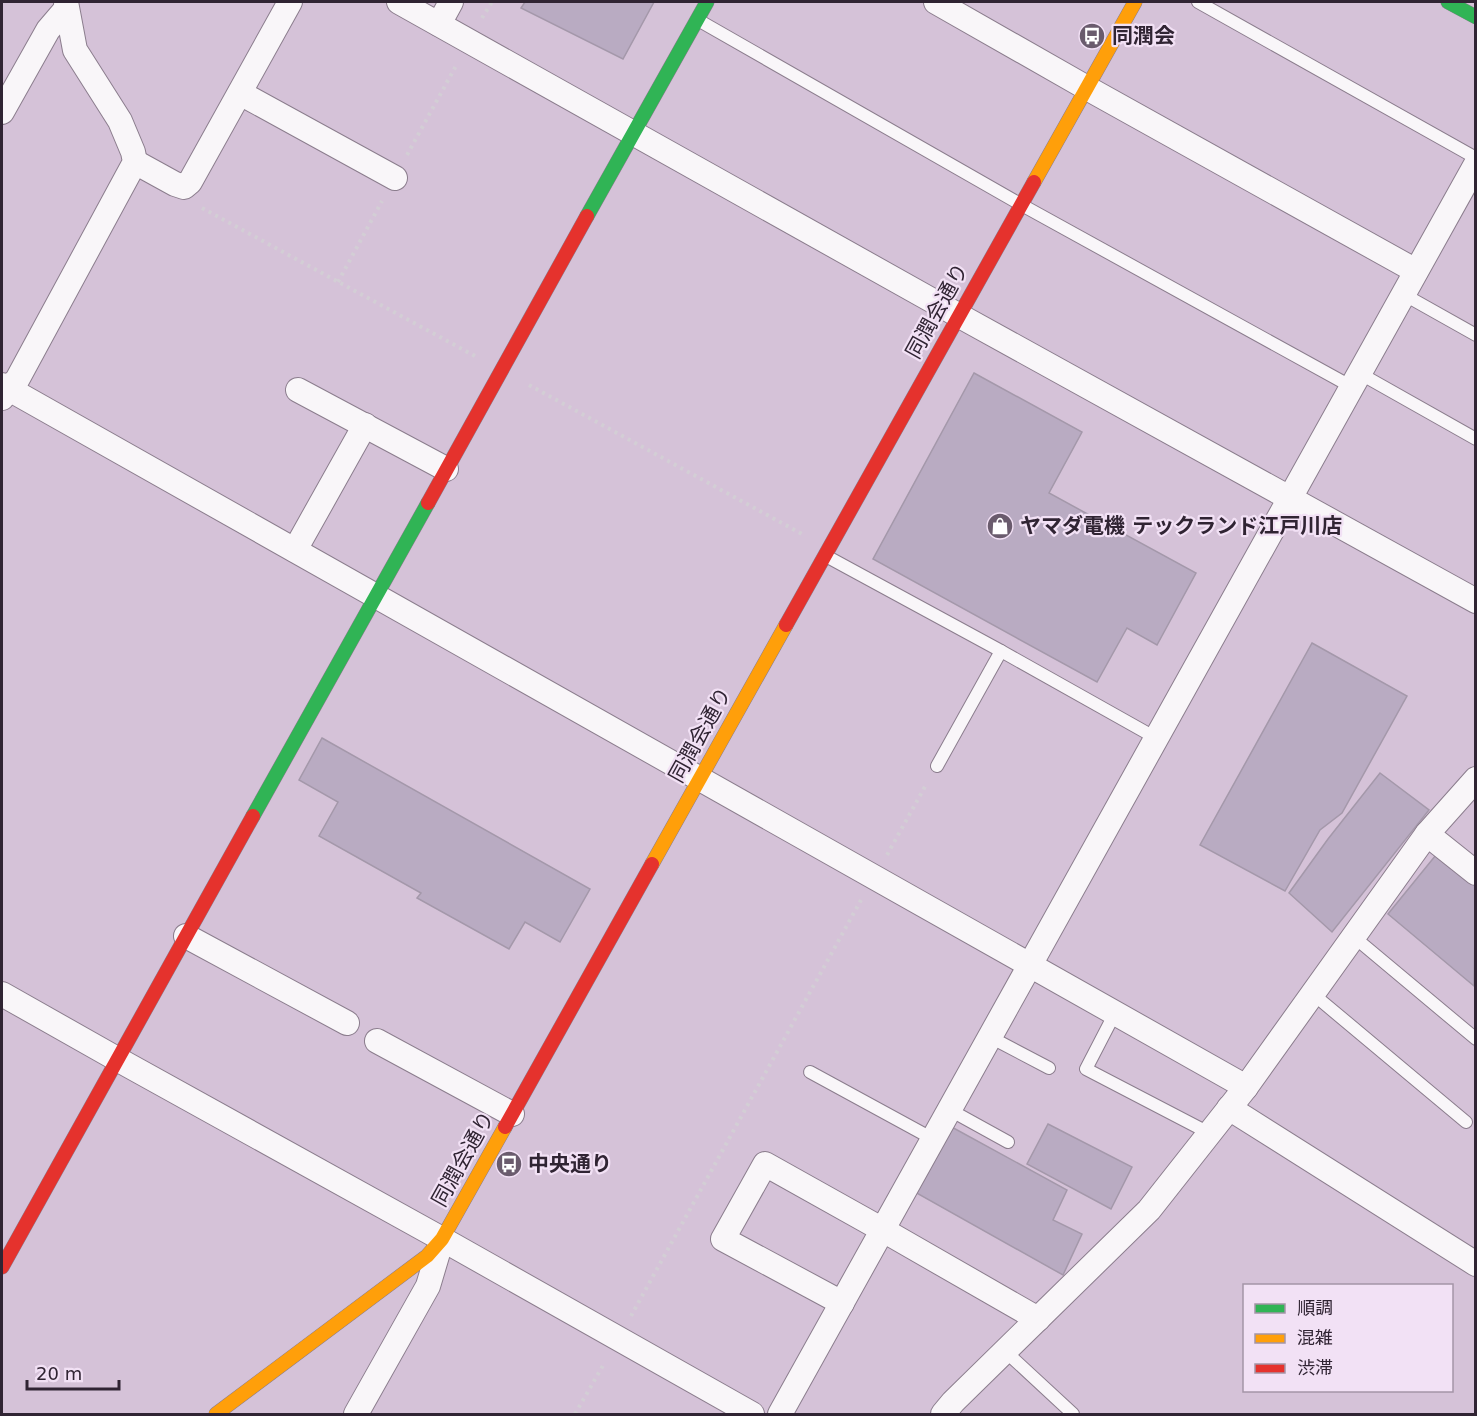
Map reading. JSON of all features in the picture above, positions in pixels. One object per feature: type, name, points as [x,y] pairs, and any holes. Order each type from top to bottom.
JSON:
[{"type":"main road","points":[[2,1266],[707,2]]},
{"type":"main road","name":"同潤会通り","points":[[216,1414],[427,1256],[442,1239],[1135,2]]},
{"type":"main road","points":[[1448,2],[1476,17]]},
{"type":"street","points":[[135,162],[175,184],[184,187],[189,182],[290,2]]},
{"type":"street","points":[[399,2],[958,315],[1476,601]]},
{"type":"street","points":[[439,24],[451,2]]},
{"type":"street","points":[[936,2],[1416,271]]},
{"type":"street","points":[[2,112],[48,30],[66,5]]},
{"type":"street","points":[[66,5],[75,50],[120,121],[135,162],[17,380],[4,390],[295,550],[1246,1087]]},
{"type":"street","points":[[240,93],[395,178]]},
{"type":"street","points":[[780,1414],[1476,164]]},
{"type":"street","points":[[298,390],[446,469]]},
{"type":"street","points":[[295,550],[364,425]]},
{"type":"street","points":[[943,1414],[1149,1210],[1246,1087],[1427,834],[1476,779]]},
{"type":"street","points":[[1427,834],[1476,873]]},
{"type":"street","points":[[186,936],[347,1023]]},
{"type":"street","points":[[2,994],[752,1414]]},
{"type":"street","points":[[377,1041],[512,1114]]},
{"type":"street","points":[[1229,1108],[1476,1264]]},
{"type":"street","points":[[842,1303],[723,1239],[765,1164],[1038,1319]]},
{"type":"street","points":[[356,1414],[428,1286],[442,1239]]},
{"type":"lane","points":[[1198,2],[1476,159]]},
{"type":"lane","points":[[697,19],[1020,204],[1355,380],[1476,438]]},
{"type":"lane","points":[[1403,294],[1476,335]]},
{"type":"lane","points":[[826,552],[1156,738]]},
{"type":"lane","points":[[937,766],[1001,651]]},
{"type":"lane","points":[[1354,937],[1476,1039]]},
{"type":"lane","points":[[1313,994],[1466,1122]]},
{"type":"lane","points":[[1114,1013],[1086,1069],[1209,1133]]},
{"type":"lane","points":[[990,1037],[1049,1068]]},
{"type":"lane","points":[[810,1072],[933,1139]]},
{"type":"lane","points":[[950,1110],[1008,1142]]},
{"type":"lane","points":[[1005,1351],[1073,1414]]},
{"type":"path","points":[[339,282],[492,2]]},
{"type":"path","points":[[175,184],[190,202],[501,370],[826,552]]},
{"type":"path","points":[[575,1414],[937,766]]},
{"type":"building","points":[[525,2],[654,2],[623,59],[521,8]]},
{"type":"building","name":"ヤマダ電機 テックランド江戸川店","points":[[974,373],[1082,432],[1049,493],[1196,573],[1157,645],[1127,628],[1097,682],[873,559]]},
{"type":"building","points":[[1312,643],[1407,696],[1342,813],[1320,830],[1285,891],[1200,845]]},
{"type":"building","points":[[322,738],[590,889],[560,942],[525,922],[509,949],[417,898],[421,893],[319,836],[338,802],[299,780]]},
{"type":"building","points":[[1380,773],[1429,810],[1332,932],[1289,893]]},
{"type":"building","points":[[1440,850],[1476,879],[1474,986],[1388,914]]},
{"type":"building","points":[[1048,1124],[1132,1167],[1111,1209],[1027,1164]]},
{"type":"building","points":[[948,1125],[1067,1190],[1053,1220],[1082,1234],[1063,1275],[913,1191]]},
{"type":"traffic: fast","points":[[587,216],[707,2]]},
{"type":"traffic: fast","points":[[1448,2],[1476,17]]},
{"type":"traffic: fast","points":[[253,816],[428,503]]},
{"type":"traffic: slow","points":[[1034,182],[1135,2]]},
{"type":"traffic: slow","points":[[652,864],[786,625]]},
{"type":"traffic: slow","points":[[216,1414],[427,1256],[442,1239],[505,1127]]},
{"type":"traffic: jam","points":[[786,625],[1034,182]]},
{"type":"traffic: jam","points":[[428,503],[587,216]]},
{"type":"traffic: jam","points":[[2,1267],[253,816]]},
{"type":"traffic: jam","points":[[505,1127],[652,864]]},
{"type":"place","name":"同潤会","points":[[1092,36]]},
{"type":"place","name":"ヤマダ電機 テックランド江戸川店","points":[[1000,526]]},
{"type":"place","name":"中央通り","points":[[509,1164]]}]
